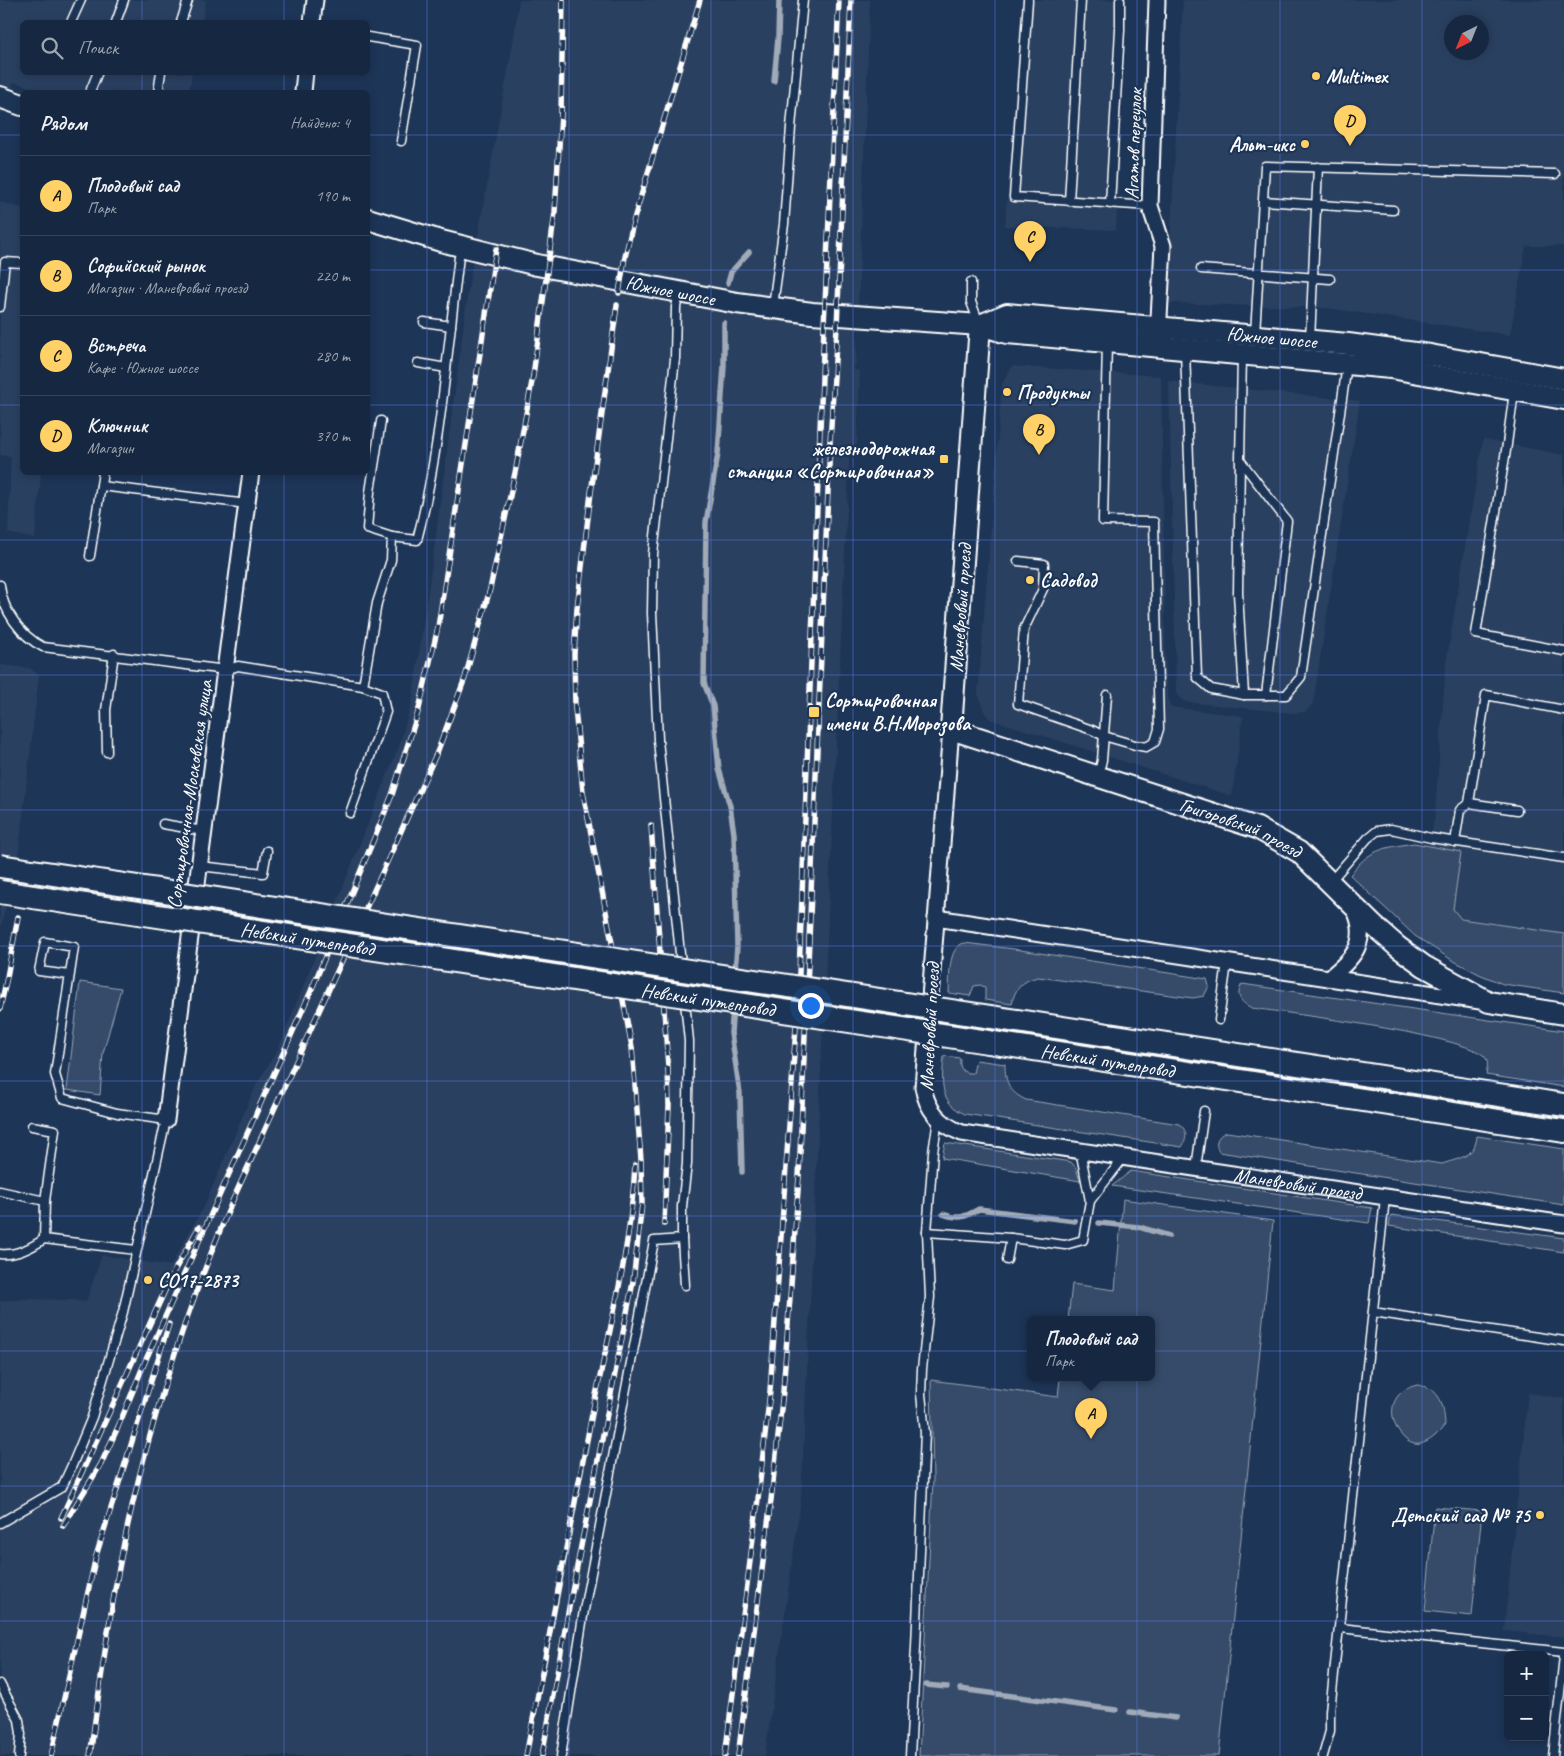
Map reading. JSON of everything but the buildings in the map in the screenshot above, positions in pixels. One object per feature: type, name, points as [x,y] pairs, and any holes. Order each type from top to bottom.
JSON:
[{"type":"main road","name":"Невский путепровод","points":[[0,866],[1564,1105]]},
{"type":"main road","name":"Невский путепровод","points":[[0,892],[1564,1131]]},
{"type":"street","points":[[312,20],[315,0]]},
{"type":"street","name":"Агатов переулок","points":[[1157,0],[1150,206],[1163,246],[1157,347]]},
{"type":"street","points":[[303,90],[306,75]]},
{"type":"street","points":[[0,97],[20,104]]},
{"type":"street","name":"Южное шоссе","points":[[370,220],[441,241],[537,265],[773,309],[980,325],[1008,333],[1107,332],[1158,326],[1186,329],[1247,341],[1347,364],[1563,386]]},
{"type":"street","name":"Маневровый проезд","points":[[980,325],[936,918],[932,1023],[923,1088],[925,1100],[938,1119],[951,1129],[962,1133],[1564,1224]]},
{"type":"street","name":"Южное шоссе","points":[[1107,332],[1157,347],[1185,349],[1247,341],[1310,340],[1348,344],[1430,355],[1516,380]]},
{"type":"street","name":"Сортировочная-Московская улица","points":[[166,1120],[251,475]]},
{"type":"street","name":"Григоровский проезд","points":[[951,729],[1257,828],[1299,852],[1398,947],[1424,966],[1489,1002]]},
{"type":"street","points":[[1329,978],[1349,962],[1356,953],[1360,942],[1360,920],[1354,906]]},
{"type":"street","name":"Григоровский проезд","points":[[936,918],[1564,1014]]},
{"type":"lane","points":[[72,20],[81,0]]},
{"type":"lane","points":[[117,20],[124,0]]},
{"type":"lane","points":[[182,20],[188,0]]},
{"type":"lane","points":[[773,309],[784,224],[803,0]]},
{"type":"lane","points":[[1028,0],[1014,197],[1150,206]]},
{"type":"lane","points":[[1069,201],[1081,0]]},
{"type":"lane","points":[[1110,204],[1120,0]]},
{"type":"lane","points":[[370,37],[417,45],[401,141]]},
{"type":"lane","points":[[91,89],[97,75]]},
{"type":"lane","points":[[160,90],[161,75]]},
{"type":"lane","points":[[1244,694],[1238,594],[1240,460],[1247,341],[1259,274],[1266,166],[1554,174]]},
{"type":"lane","points":[[1310,340],[1318,167]]},
{"type":"lane","points":[[1263,201],[1393,210]]},
{"type":"lane","points":[[380,421],[367,529],[392,537],[417,540],[427,502],[459,257]]},
{"type":"lane","points":[[0,307],[5,262],[20,263]]},
{"type":"lane","points":[[1200,270],[1330,279]]},
{"type":"lane","points":[[971,282],[971,302],[980,325]]},
{"type":"lane","points":[[679,291],[676,307],[675,359],[653,554],[652,613],[658,740],[689,1041],[687,1164],[682,1206],[685,1285]]},
{"type":"lane","points":[[424,322],[451,326]]},
{"type":"lane","points":[[1186,329],[1185,349],[1197,677],[1211,689],[1244,694],[1286,695],[1301,677],[1347,364],[1348,344]]},
{"type":"lane","points":[[1018,561],[1044,564],[1043,589],[1024,629],[1018,704],[1104,736],[1146,746],[1155,742],[1159,729],[1154,522],[1103,521],[1107,332]]},
{"type":"lane","points":[[418,363],[446,368]]},
{"type":"lane","points":[[1516,380],[1476,634],[1564,651]]},
{"type":"lane","points":[[1240,460],[1287,522],[1266,696]]},
{"type":"lane","points":[[90,556],[103,475]]},
{"type":"lane","points":[[101,486],[247,504]]},
{"type":"lane","points":[[364,686],[377,603],[391,560],[392,537]]},
{"type":"lane","points":[[0,585],[1,594],[12,619],[30,641],[43,647],[114,654],[226,670],[238,666],[364,686],[382,693],[386,712],[350,813]]},
{"type":"lane","points":[[106,752],[106,710],[114,654]]},
{"type":"lane","points":[[1098,776],[1102,760],[1107,695]]},
{"type":"lane","points":[[1455,842],[1460,810],[1469,803],[1486,695],[1564,710]]},
{"type":"lane","points":[[1469,803],[1516,810]]},
{"type":"lane","points":[[163,824],[203,831]]},
{"type":"lane","points":[[1330,882],[1368,838],[1377,832],[1390,829],[1455,842],[1564,858]]},
{"type":"lane","points":[[199,866],[263,872],[267,851]]},
{"type":"lane","points":[[0,1523],[62,1487],[92,1416],[123,1312],[166,1120],[117,1113],[62,1098],[55,1074],[74,948],[45,942],[39,971],[69,976]]},
{"type":"lane","points":[[1219,1020],[1227,963]]},
{"type":"lane","points":[[1196,1168],[1204,1112]]},
{"type":"lane","points":[[910,1756],[925,1432],[921,1394],[922,1369],[930,1296],[927,1232],[933,1152],[938,1119]]},
{"type":"lane","points":[[32,1126],[55,1130],[45,1201],[44,1239]]},
{"type":"lane","points":[[927,1232],[1011,1238],[1065,1245],[1083,1240],[1090,1201],[1080,1150]]},
{"type":"lane","points":[[1090,1201],[1124,1157]]},
{"type":"lane","points":[[0,1191],[45,1201]]},
{"type":"lane","points":[[1323,1756],[1330,1730],[1330,1711],[1385,1198]]},
{"type":"lane","points":[[1007,1260],[1011,1238]]},
{"type":"lane","points":[[0,1254],[28,1250],[44,1239],[136,1250]]},
{"type":"lane","points":[[561,1756],[584,1610],[654,1241],[682,1239]]},
{"type":"lane","points":[[1373,1312],[1564,1340]]},
{"type":"lane","points":[[1340,1628],[1564,1652]]},
{"type":"lane","points":[[1553,1756],[1564,1656]]},
{"type":"lane","points":[[0,1684],[20,1720],[19,1756]]},
{"type":"shaded area","points":[[0,0],[206,0],[202,20],[20,20],[20,75],[192,75],[189,90],[39,90],[14,82],[0,118]]},
{"type":"shaded area","points":[[519,0],[870,0],[856,361],[854,370],[860,371],[857,445],[850,445],[801,1499],[765,1756],[0,1756],[0,1301],[26,1299],[86,1302],[102,1255],[171,1266],[205,1204],[256,1085],[279,1047],[399,746],[412,702],[469,284]]},
{"type":"shaded area","points":[[1022,0],[1126,0],[1116,230],[1005,226]]},
{"type":"shaded area","points":[[1183,0],[1564,0],[1564,246],[1526,246],[1510,335],[1327,308],[1167,303]]},
{"type":"shaded area","points":[[0,202],[20,207],[20,475],[41,475],[35,539],[8,533],[11,457],[0,455]]},
{"type":"shaded area","points":[[1012,366],[1161,376],[1166,685],[1170,707],[1243,716],[1232,796],[990,719],[984,712],[978,693],[1002,384]]},
{"type":"shaded area","points":[[1169,381],[1360,401],[1314,699],[1312,705],[1305,712],[1293,713],[1187,702],[1183,701],[1177,694]]},
{"type":"shaded area","points":[[1483,439],[1564,455],[1564,935],[1460,919],[1452,909],[1429,852],[1435,814],[1446,663]]},
{"type":"shaded area","points":[[0,665],[29,668],[39,675],[19,850],[0,931]]},
{"type":"shaded area","points":[[1414,843],[1461,852],[1453,909],[1461,919],[1564,934],[1564,993],[1503,984],[1452,960],[1415,936],[1350,875],[1364,860],[1378,851]]},
{"type":"shaded area","points":[[964,943],[1207,979],[1209,986],[1204,996],[1193,998],[1038,977],[1028,980],[1020,986],[1012,1004],[985,1000],[985,987],[980,985],[974,986],[970,996],[949,993],[952,957],[959,946]]},
{"type":"shaded area","points":[[80,982],[121,988],[103,1053],[100,1095],[67,1090]]},
{"type":"shaded area","points":[[1242,984],[1564,1031],[1564,1087],[1486,1075],[1487,1063],[1485,1057],[1472,1049],[1447,1041],[1376,1026],[1252,1008],[1240,999],[1239,992]]},
{"type":"shaded area","points":[[944,1056],[960,1058],[962,1070],[969,1073],[973,1073],[976,1060],[1005,1064],[1009,1086],[1016,1094],[1026,1100],[1179,1124],[1184,1129],[1185,1141],[1182,1147],[965,1114],[956,1109],[946,1097],[943,1082]]},
{"type":"shaded area","points":[[1227,1132],[1442,1164],[1470,1153],[1476,1143],[1477,1136],[1564,1149],[1564,1205],[1219,1152],[1217,1140]]},
{"type":"shaded area","points":[[945,1143],[1071,1162],[1076,1168],[1080,1181],[942,1158]]},
{"type":"shaded area","points":[[1131,1171],[1372,1208],[1369,1223],[1112,1186]]},
{"type":"shaded area","points":[[1123,1199],[1273,1221],[1219,1756],[919,1756],[933,1480],[931,1380],[1058,1397],[1060,1381],[1155,1381],[1155,1316],[1068,1316],[1072,1284],[1115,1290]]},
{"type":"shaded area","points":[[1391,1215],[1564,1238],[1564,1252],[1389,1226]]},
{"type":"shaded area","points":[[1417,1385],[1431,1390],[1440,1399],[1444,1411],[1445,1425],[1434,1437],[1420,1444],[1412,1443],[1404,1438],[1394,1420],[1393,1410],[1396,1400],[1403,1391]]},
{"type":"shaded area","name":"Детский сад № 75","points":[[1528,1393],[1564,1398],[1564,1637],[1504,1631]]},
{"type":"shaded area","points":[[1435,1507],[1482,1511],[1472,1616],[1425,1611]]},
{"type":"waterway","points":[[774,81],[779,0]]},
{"type":"waterway","points":[[728,283],[731,272],[749,252]]},
{"type":"waterway","points":[[724,323],[724,366],[718,454],[706,522],[704,683],[713,706],[719,769],[730,806],[734,834],[737,946],[735,973]]},
{"type":"waterway","points":[[733,1007],[731,1033],[740,1093],[742,1172]]},
{"type":"waterway","points":[[943,1214],[962,1217],[979,1209],[1075,1221]]},
{"type":"waterway","points":[[1099,1223],[1139,1227],[1169,1236]]},
{"type":"waterway","points":[[926,1685],[947,1687]]},
{"type":"waterway","points":[[960,1689],[1116,1710]]},
{"type":"waterway","points":[[1130,1712],[1176,1718]]},
{"type":"railway","points":[[90,1756],[108,1629],[126,1534],[142,1464],[188,1314],[231,1204],[438,750],[465,678],[490,589],[516,468],[533,376],[555,212],[561,114],[563,0]]},
{"type":"railway","points":[[619,293],[634,219],[700,0]]},
{"type":"railway","points":[[725,1756],[770,1391],[798,999],[824,326],[839,0]]},
{"type":"railway","points":[[738,1756],[783,1391],[799,1177],[851,0]]},
{"type":"railway","points":[[63,1526],[101,1464],[118,1427],[147,1357],[311,991],[392,795],[419,709],[438,627],[496,249]]},
{"type":"railway","points":[[542,1756],[570,1602],[633,1282],[642,1204],[641,1160],[632,1047],[583,792],[575,708],[574,654],[577,608],[617,305]]},
{"type":"railway","points":[[651,825],[668,1067],[669,1106],[664,1224]]},
{"type":"railway","points":[[0,1009],[18,917]]},
{"type":"railway","points":[[526,1756],[624,1259],[633,1196],[635,1165]]},
{"type":"railway","points":[[61,1518],[173,1273],[199,1227]]},
{"type":"railway","points":[[51,1756],[96,1556],[169,1324]]},
{"type":"place","name":"Multimex","points":[[1316,76]]},
{"type":"place","name":"Альт-икс","points":[[1305,144]]},
{"type":"place","name":"Ключник","points":[[1350,146]]},
{"type":"place","name":"Встреча","points":[[1030,262]]},
{"type":"place","name":"Продукты","points":[[1007,392]]},
{"type":"place","name":"Софийский рынок","points":[[1039,455]]},
{"type":"place","name":"железнодорожная станция «Сортировочная»","points":[[944,459]]},
{"type":"place","name":"Садовод","points":[[1030,580]]},
{"type":"place","name":"Сортировочная имени В.Н.Морозова","points":[[814,712]]},
{"type":"place","name":"СО17-2873","points":[[148,1280]]},
{"type":"place","name":"Плодовый сад","points":[[1091,1439]]},
{"type":"place","name":"Детский сад № 75","points":[[1540,1515]]}]
